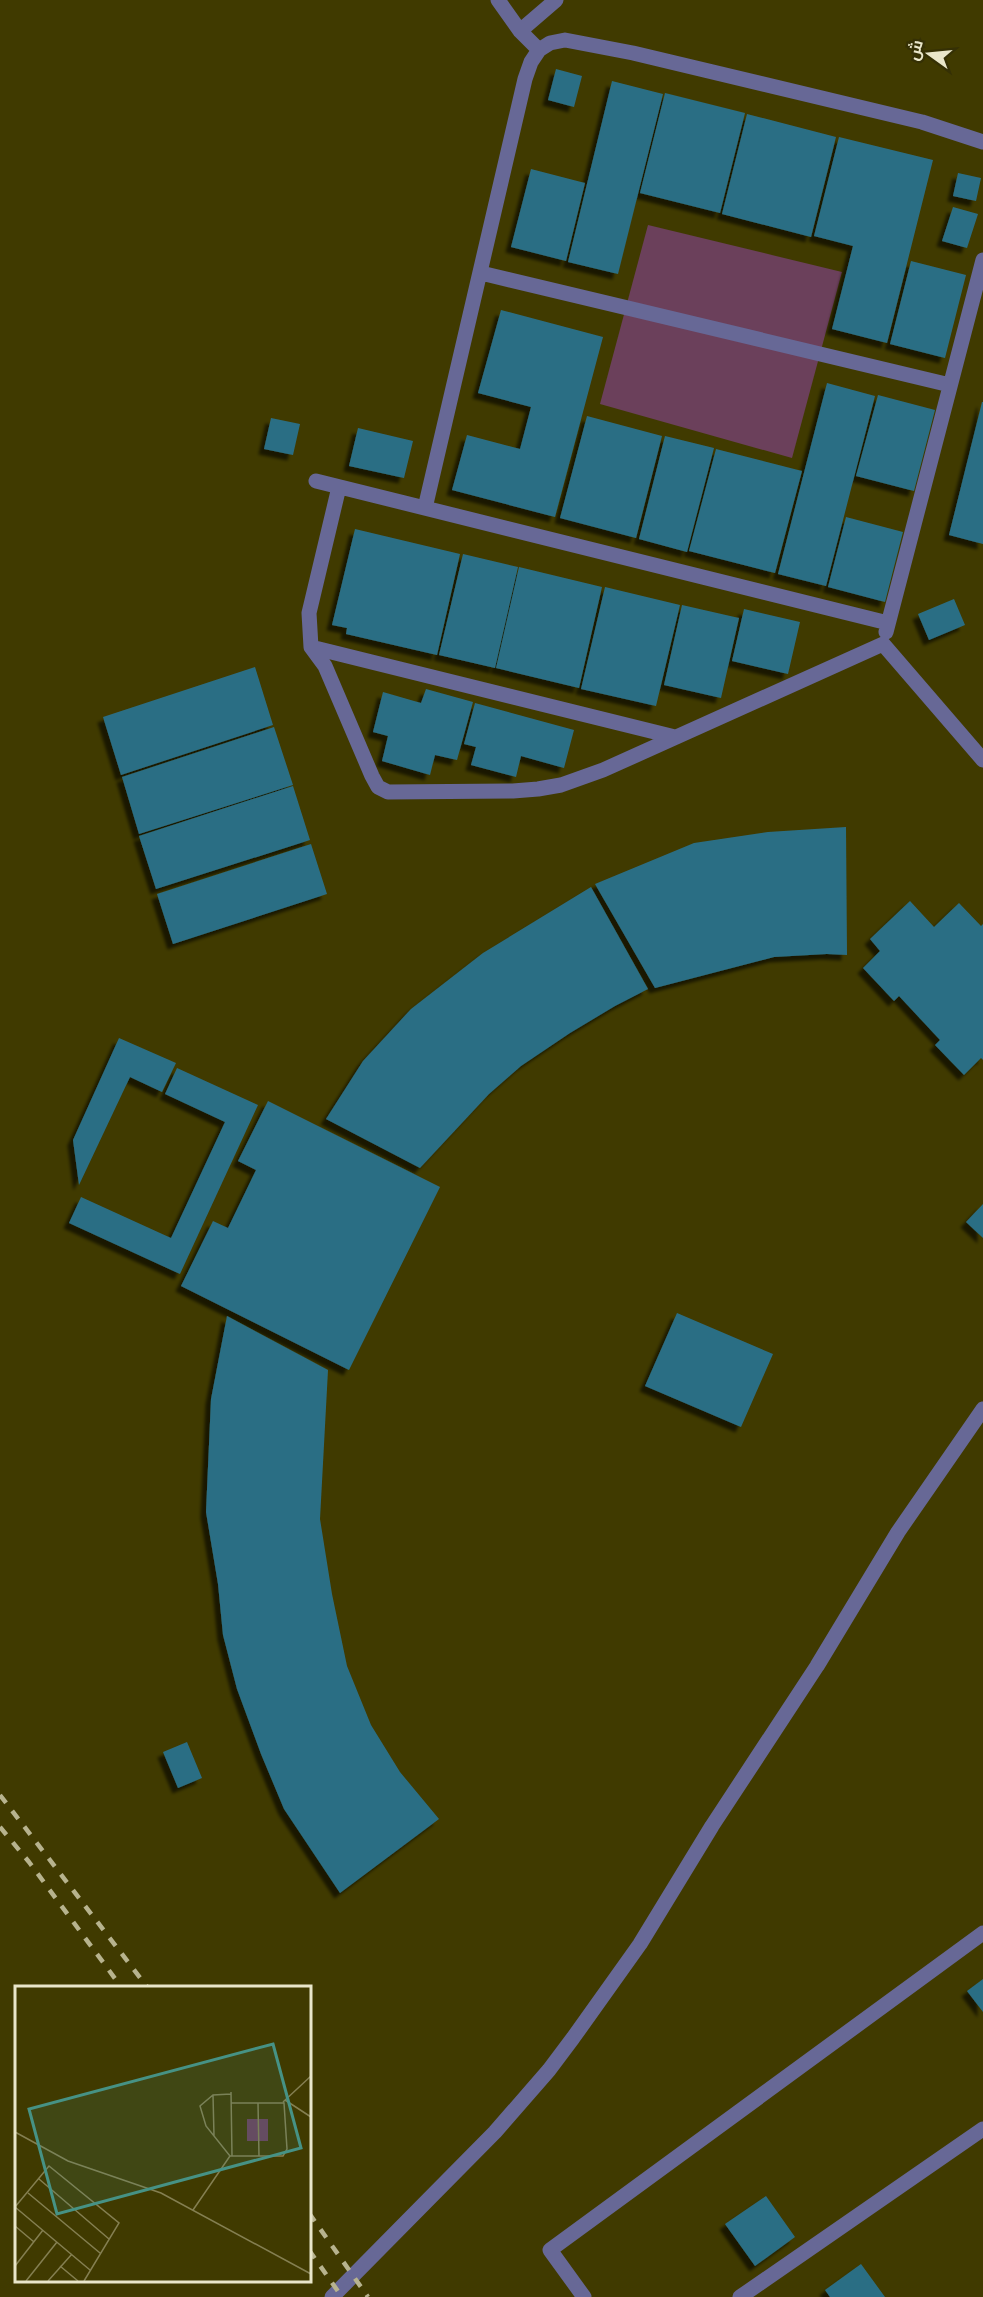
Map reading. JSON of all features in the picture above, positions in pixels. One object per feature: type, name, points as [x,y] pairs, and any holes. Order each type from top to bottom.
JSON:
[{"type":"street","points":[[498,0],[520,31],[540,50]]},
{"type":"street","points":[[520,31],[556,0]]},
{"type":"street","points":[[425,508],[525,80],[531,62],[540,50],[550,43],[566,40],[633,53],[922,122],[983,142]]},
{"type":"street","points":[[884,644],[983,260]]},
{"type":"street","points":[[480,273],[950,385]]},
{"type":"street","points":[[316,481],[888,623]]},
{"type":"street","points":[[339,487],[309,613],[311,647],[325,666],[372,776],[378,787],[388,792],[513,791],[561,785],[603,770],[884,644]]},
{"type":"street","points":[[884,644],[983,760]]},
{"type":"street","points":[[311,647],[675,737]]},
{"type":"street","points":[[332,2297],[514,2111],[549,2070],[640,1944],[712,1826],[817,1666],[898,1532],[983,1409]]},
{"type":"street","points":[[584,2297],[550,2250],[983,1934]]},
{"type":"street","points":[[740,2297],[983,2129]]},
{"type":"shaded area","points":[[648,225],[842,272],[792,458],[600,404]]},
{"type":"building","points":[[556,69],[582,76],[574,107],[548,100]]},
{"type":"building","points":[[612,81],[663,94],[618,274],[568,262]]},
{"type":"building","points":[[665,93],[745,113],[720,213],[640,193]]},
{"type":"building","points":[[747,114],[836,137],[811,237],[722,214]]},
{"type":"building","points":[[839,137],[933,160],[887,343],[832,329],[853,246],[814,236]]},
{"type":"building","points":[[531,169],[585,183],[566,261],[511,247]]},
{"type":"building","points":[[958,173],[981,178],[976,201],[953,196]]},
{"type":"building","points":[[953,207],[978,214],[967,248],[942,241]]},
{"type":"building","points":[[911,261],[966,275],[945,358],[890,344]]},
{"type":"building","points":[[501,310],[603,337],[555,517],[452,490],[467,435],[520,449],[531,407],[478,393]]},
{"type":"building","points":[[827,383],[875,396],[826,586],[778,574]]},
{"type":"building","points":[[878,395],[935,410],[914,491],[856,476]]},
{"type":"building","points":[[983,402],[983,544],[949,535]]},
{"type":"building","points":[[587,416],[662,436],[636,538],[560,518]]},
{"type":"building","points":[[271,418],[300,424],[293,455],[264,449]]},
{"type":"building","points":[[358,428],[413,441],[404,478],[349,466]]},
{"type":"building","points":[[665,436],[714,448],[687,552],[639,539]]},
{"type":"building","points":[[716,449],[802,471],[775,573],[689,551]]},
{"type":"building","points":[[846,517],[903,532],[885,602],[828,587]]},
{"type":"building","points":[[355,529],[460,554],[437,655],[346,634],[347,628],[332,625]]},
{"type":"building","points":[[463,554],[518,567],[495,668],[439,655]]},
{"type":"building","points":[[519,567],[602,587],[579,688],[496,668]]},
{"type":"building","points":[[605,587],[680,605],[656,706],[581,689]]},
{"type":"building","points":[[954,599],[965,625],[929,640],[918,614]]},
{"type":"building","points":[[682,605],[739,618],[721,698],[664,685]]},
{"type":"building","points":[[744,609],[800,622],[788,674],[732,661]]},
{"type":"building","points":[[255,667],[273,725],[121,775],[103,717]]},
{"type":"building","points":[[426,689],[473,702],[457,760],[435,755],[430,775],[382,761],[388,736],[373,732],[383,692],[421,703]]},
{"type":"building","points":[[475,703],[574,730],[564,768],[521,756],[516,777],[471,765],[476,747],[464,744]]},
{"type":"building","points":[[274,727],[293,785],[139,834],[122,777]]},
{"type":"building","points":[[293,786],[310,840],[156,889],[139,836]]},
{"type":"building","points":[[846,827],[847,955],[774,957],[655,988],[595,884],[694,843],[768,832]]},
{"type":"building","points":[[311,844],[327,894],[173,944],[157,894]]},
{"type":"building","points":[[591,887],[648,989],[570,1033],[521,1066],[489,1094],[420,1168],[326,1119],[363,1061],[411,1009],[483,953]]},
{"type":"building","points":[[910,901],[934,927],[959,903],[981,926],[983,924],[983,1060],[981,1058],[964,1075],[935,1045],[940,1040],[899,996],[894,1001],[863,968],[880,951],[870,939]]},
{"type":"building","points":[[119,1038],[176,1063],[162,1092],[130,1077],[79,1185],[73,1140]]},
{"type":"building","points":[[177,1068],[258,1105],[180,1274],[69,1223],[81,1197],[171,1238],[225,1122],[165,1094]]},
{"type":"building","points":[[268,1101],[440,1187],[349,1370],[181,1286],[213,1221],[228,1228],[256,1170],[238,1161]]},
{"type":"building","points":[[983,1204],[983,1238],[966,1222]]},
{"type":"building","points":[[677,1313],[773,1354],[741,1427],[645,1386]]},
{"type":"building","points":[[227,1316],[328,1370],[320,1519],[347,1666],[371,1725],[400,1772],[439,1819],[340,1893],[284,1809],[237,1689],[223,1635],[218,1584],[206,1512],[211,1399]]},
{"type":"building","points":[[187,1742],[202,1778],[178,1788],[163,1752]]},
{"type":"building","points":[[983,1979],[983,2012],[967,1991]]},
{"type":"building","points":[[766,2196],[795,2237],[755,2266],[725,2224]]},
{"type":"building","points":[[861,2264],[885,2297],[830,2297],[825,2290]]},
{"type":"railway","points":[[0,1795],[146,1986]]},
{"type":"railway","points":[[0,1827],[29,1862],[121,1986]]},
{"type":"railway","points":[[310,2214],[368,2297]]},
{"type":"railway","points":[[310,2251],[342,2297]]}]
